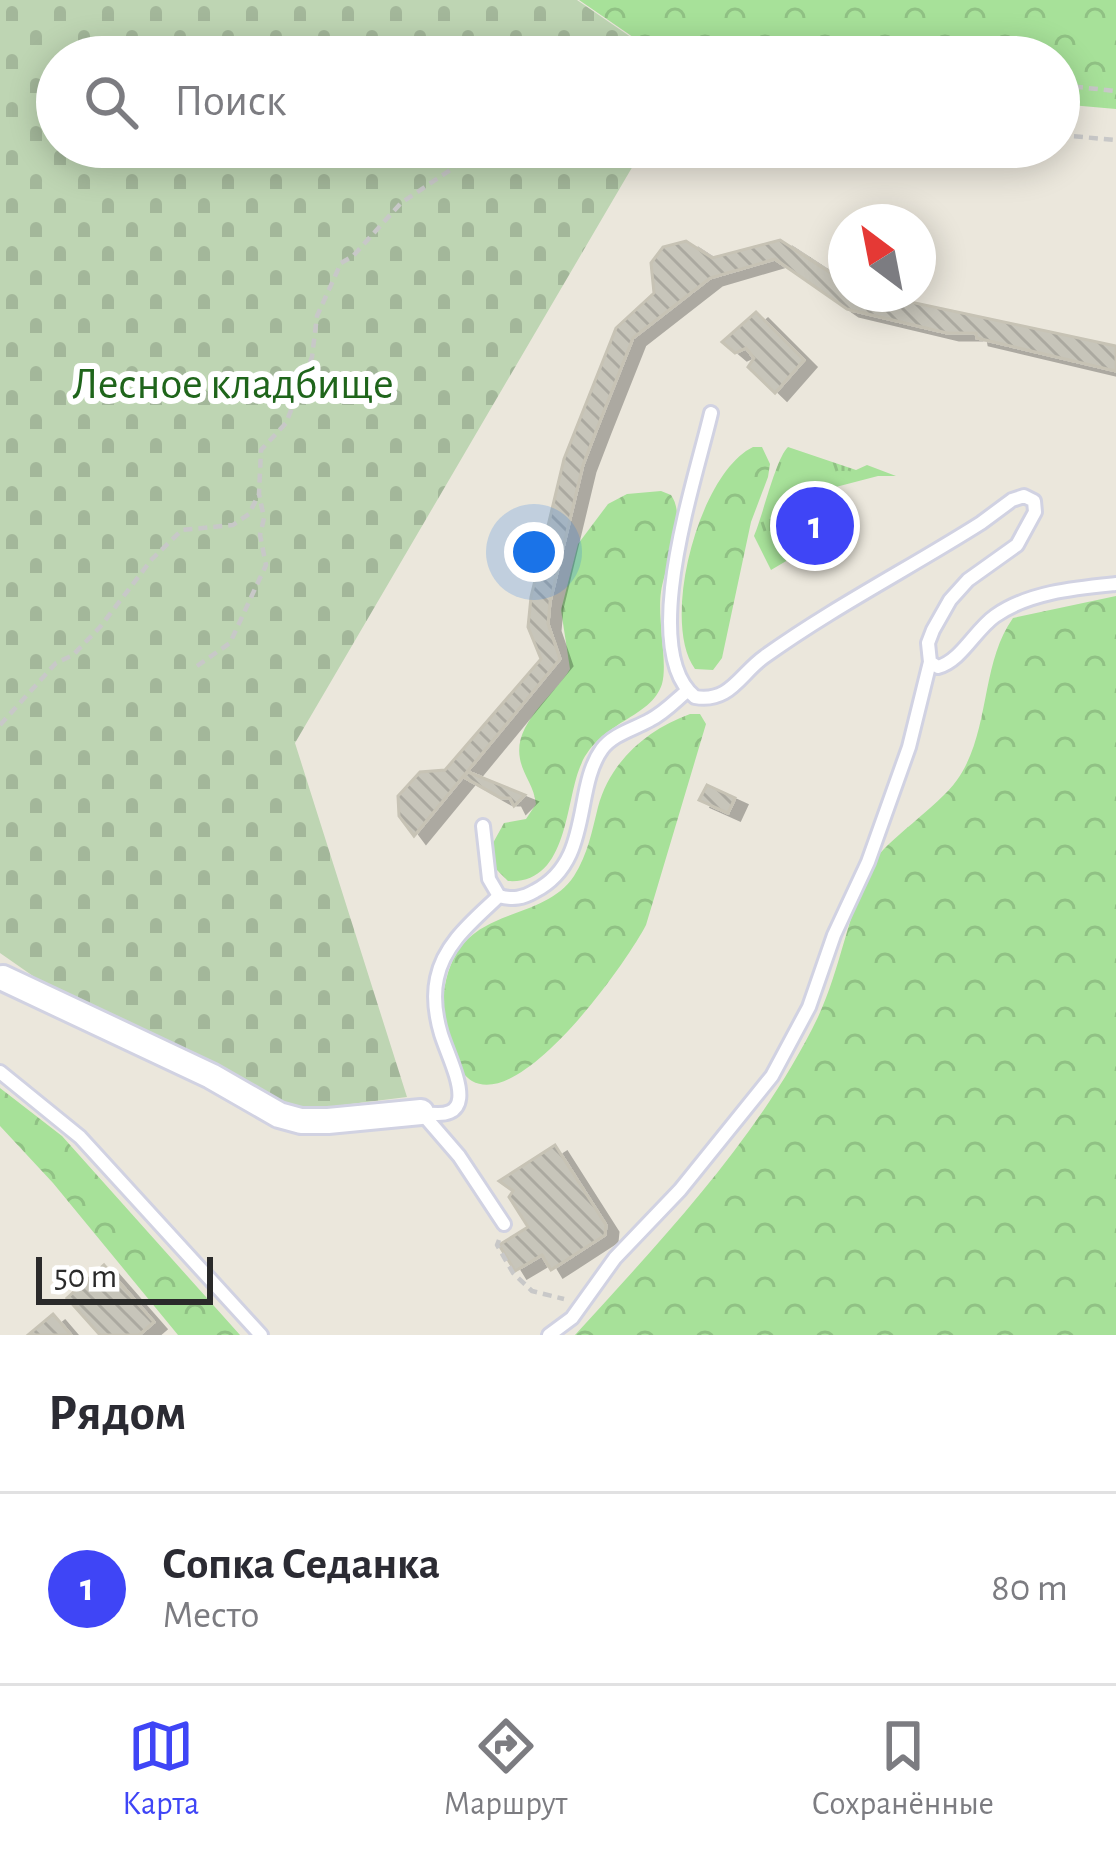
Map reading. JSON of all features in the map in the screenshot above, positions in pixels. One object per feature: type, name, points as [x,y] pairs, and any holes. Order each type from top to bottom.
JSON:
[{"type":"street","points":[[2,978],[212,1076],[279,1114],[314,1121],[421,1112]]},
{"type":"lane","points":[[549,1335],[581,1306],[615,1258],[680,1190],[772,1076],[809,1007],[834,934],[868,862],[909,747],[930,662],[928,643],[942,612],[968,580],[1018,544],[1035,512],[1034,502],[1024,496],[1012,500],[981,524],[761,658],[718,698],[695,697],[687,691],[672,660],[669,596],[711,413]]},
{"type":"lane","points":[[930,662],[938,667],[949,664],[1001,612],[1043,595],[1116,584]]},
{"type":"lane","points":[[499,896],[528,895],[553,879],[571,849],[599,752],[615,737],[662,713],[687,691]]},
{"type":"lane","points":[[483,826],[489,879],[499,896]]},
{"type":"lane","points":[[421,1112],[441,1116],[452,1112],[458,1102],[457,1076],[440,1028],[438,973],[452,944],[499,896]]},
{"type":"lane","points":[[0,1072],[80,1137],[261,1335]]},
{"type":"lane","points":[[421,1112],[504,1224]]},
{"type":"path","points":[[1080,87],[1116,91]]},
{"type":"path","points":[[1080,137],[1116,140]]},
{"type":"path","points":[[197,667],[230,644],[266,565],[260,535],[264,518],[259,494],[261,450],[286,423],[312,357],[317,316],[341,263],[353,256],[400,203],[452,168]]},
{"type":"path","points":[[0,725],[56,663],[74,656],[152,559],[182,530],[233,525],[249,514],[259,494]]},
{"type":"path","points":[[504,1224],[497,1245],[513,1273],[532,1291],[581,1306]]},
{"type":"green space","name":"Лесное кладбище","points":[[0,0],[577,0],[629,36],[36,36],[36,168],[632,168],[295,743],[407,1097],[311,1109],[275,1099],[53,990],[0,953]]},
{"type":"green space","points":[[579,0],[1116,0],[1116,109],[1080,106],[1080,36],[631,36]]},
{"type":"green space","points":[[753,447],[762,447],[770,464],[751,522],[722,658],[713,670],[695,669],[685,647],[682,618],[691,550],[716,486]]},
{"type":"green space","points":[[788,447],[856,470],[867,465],[896,476],[832,488],[793,557],[771,570],[754,536]]},
{"type":"green space","points":[[661,491],[671,495],[677,516],[661,592],[662,684],[647,705],[588,752],[553,856],[528,879],[508,881],[496,869],[493,843],[504,823],[526,819],[536,804],[519,746],[529,722],[570,669],[561,610],[578,544],[608,504],[627,494]]},
{"type":"green space","points":[[1116,596],[1116,1335],[575,1335],[708,1184],[795,1061],[826,998],[873,863],[948,790],[968,761],[995,656],[1013,618]]},
{"type":"green space","points":[[700,714],[706,724],[646,925],[635,944],[596,998],[544,1054],[518,1074],[493,1084],[472,1081],[455,1058],[444,1020],[445,986],[456,954],[482,928],[562,890],[583,859],[604,791],[621,762],[659,729]]},
{"type":"green space","points":[[0,1088],[62,1136],[240,1335],[178,1335],[0,1126]]},
{"type":"building","points":[[780,240],[828,271],[828,296],[775,259],[710,278],[633,338],[583,465],[550,602],[548,624],[560,659],[414,836],[399,816],[398,796],[420,772],[445,770],[541,659],[528,627],[531,597],[564,459],[616,328],[654,293],[651,263],[663,247],[686,241],[712,258]]},
{"type":"building","points":[[936,307],[1116,346],[1116,371],[977,338],[976,333],[947,333],[860,312],[936,312]]},
{"type":"building","points":[[756,312],[804,360],[775,393],[748,367],[754,358],[746,348],[735,353],[722,342]]},
{"type":"building","points":[[468,772],[525,795],[514,806],[510,798],[501,798],[464,777]]},
{"type":"building","points":[[707,785],[735,798],[728,813],[699,800]]},
{"type":"building","points":[[555,1145],[606,1225],[605,1235],[551,1270],[542,1255],[515,1271],[499,1245],[528,1227],[509,1197],[513,1191],[499,1181]]},
{"type":"building","points":[[104,1265],[154,1322],[139,1335],[100,1335],[67,1298]]},
{"type":"building","points":[[53,1314],[71,1335],[28,1335]]},
{"type":"place","name":"Сопка Седанка","points":[[815,526]]}]
